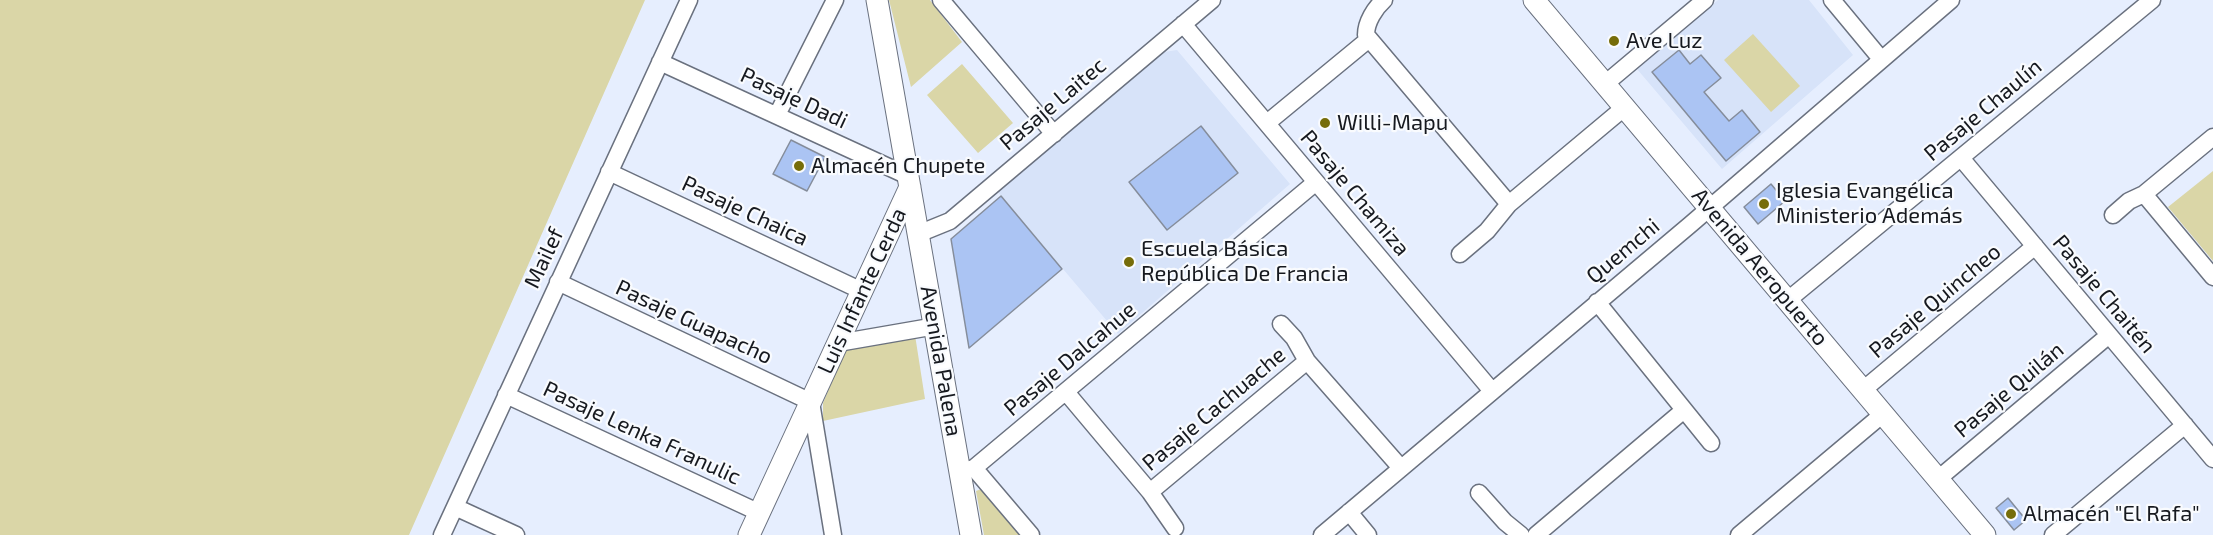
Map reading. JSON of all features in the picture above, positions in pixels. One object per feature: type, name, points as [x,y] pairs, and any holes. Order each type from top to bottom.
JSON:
[{"type":"street","name":"Mailef","points":[[442,535],[689,0]]},
{"type":"street","points":[[777,115],[835,0]]},
{"type":"street","points":[[877,0],[909,181]]},
{"type":"street","points":[[941,0],[1054,134]]},
{"type":"street","name":"Pasaje Laitec","points":[[918,234],[951,221],[1212,0]]},
{"type":"street","points":[[1384,0],[1377,6],[1367,26],[1366,35],[1509,204]]},
{"type":"street","name":"Avenida Aeropuerto","points":[[1534,0],[1985,535]]},
{"type":"street","points":[[1605,84],[1705,0]]},
{"type":"street","points":[[1832,0],[1881,59]]},
{"type":"street","name":"Quemchi","points":[[1322,535],[1951,0]]},
{"type":"street","name":"Pasaje Chaulín","points":[[1788,300],[2152,0]]},
{"type":"street","name":"Pasaje Chamiza","points":[[1183,24],[1492,391]]},
{"type":"street","points":[[1267,123],[1369,39]]},
{"type":"street","name":"Pasaje Dadi","points":[[660,62],[777,115],[909,181]]},
{"type":"street","points":[[1460,254],[1491,226],[1509,204],[1624,107]]},
{"type":"street","points":[[2113,215],[2129,201],[2144,194],[2213,137]]},
{"type":"street","name":"Pasaje Chaitén","points":[[1961,158],[2213,459]]},
{"type":"street","name":"Pasaje Chaica","points":[[609,172],[862,291]]},
{"type":"street","name":"Avenida Palena","points":[[909,181],[936,326],[967,470],[971,535]]},
{"type":"street","name":"Luis Infante Cerda","points":[[749,535],[862,291],[909,181]]},
{"type":"street","name":"Pasaje Dalcahue","points":[[967,470],[1066,392],[1316,182]]},
{"type":"street","points":[[2144,194],[2213,277]]},
{"type":"street","name":"Pasaje Quincheo","points":[[1863,390],[2035,246]]},
{"type":"street","name":"Pasaje Guapacho","points":[[558,282],[811,402]]},
{"type":"street","points":[[1597,302],[1711,443]]},
{"type":"street","name":"Pasaje Cachuache","points":[[1281,324],[1294,338],[1307,361],[1401,468]]},
{"type":"street","points":[[838,343],[936,326]]},
{"type":"street","name":"Pasaje Quilán","points":[[1938,479],[2109,335]]},
{"type":"street","name":"Pasaje Cachuache","points":[[1150,492],[1307,361]]},
{"type":"street","name":"Pasaje Cachuache","points":[[1066,392],[1150,492],[1175,528]]},
{"type":"street","name":"Pasaje Lenka Franulic","points":[[506,395],[760,513]]},
{"type":"street","points":[[811,402],[833,535]]},
{"type":"street","points":[[1536,535],[1684,410]]},
{"type":"street","points":[[1739,535],[1883,414]]},
{"type":"street","points":[[2053,535],[2185,425]]},
{"type":"street","points":[[967,470],[1031,535]]},
{"type":"street","points":[[1479,493],[1501,518],[1521,535]]},
{"type":"street","points":[[455,507],[516,535]]},
{"type":"street","points":[[1349,512],[1368,535]]},
{"type":"shaded area","points":[[0,0],[645,0],[409,535],[0,535]]},
{"type":"shaded area","points":[[889,0],[930,0],[962,42],[911,87]]},
{"type":"shaded area","points":[[1718,0],[1809,0],[1853,55],[1722,169],[1637,69]]},
{"type":"shaded area","points":[[1753,34],[1800,86],[1771,112],[1724,60]]},
{"type":"shaded area","name":"Escuela Básica República De Francia","points":[[1177,50],[1290,184],[1118,334],[997,191],[1164,52]]},
{"type":"shaded area","points":[[962,64],[1013,123],[978,153],[927,95]]},
{"type":"shaded area","points":[[2213,171],[2213,261],[2168,207]]},
{"type":"shaded area","points":[[915,335],[925,399],[823,421],[823,403],[846,347]]},
{"type":"shaded area","points":[[984,488],[1020,535],[984,535],[976,491]]},
{"type":"building","points":[[1679,50],[1690,64],[1701,55],[1721,78],[1704,92],[1729,121],[1742,110],[1760,132],[1726,161],[1652,72]]},
{"type":"building","points":[[1201,126],[1238,173],[1167,230],[1129,182]]},
{"type":"building","name":"Almacén Chupete","points":[[791,140],[825,157],[807,191],[773,174]]},
{"type":"building","name":"Iglesia Evangélica Ministerio Además","points":[[1771,184],[1785,201],[1758,224],[1744,207]]},
{"type":"building","points":[[1001,196],[1062,269],[969,348],[951,239]]},
{"type":"building","name":"Almacén \"El Rafa\"","points":[[2008,498],[2026,520],[2014,530],[1996,508]]},
{"type":"place","name":"Ave Luz","points":[[1614,41]]},
{"type":"place","name":"Willi-Mapu","points":[[1325,123]]},
{"type":"place","name":"Almacén Chupete","points":[[799,166]]},
{"type":"place","name":"Iglesia Evangélica Ministerio Además","points":[[1764,204]]},
{"type":"place","name":"Escuela Básica República De Francia","points":[[1129,262]]},
{"type":"place","name":"Almacén \"El Rafa\"","points":[[2011,514]]}]
